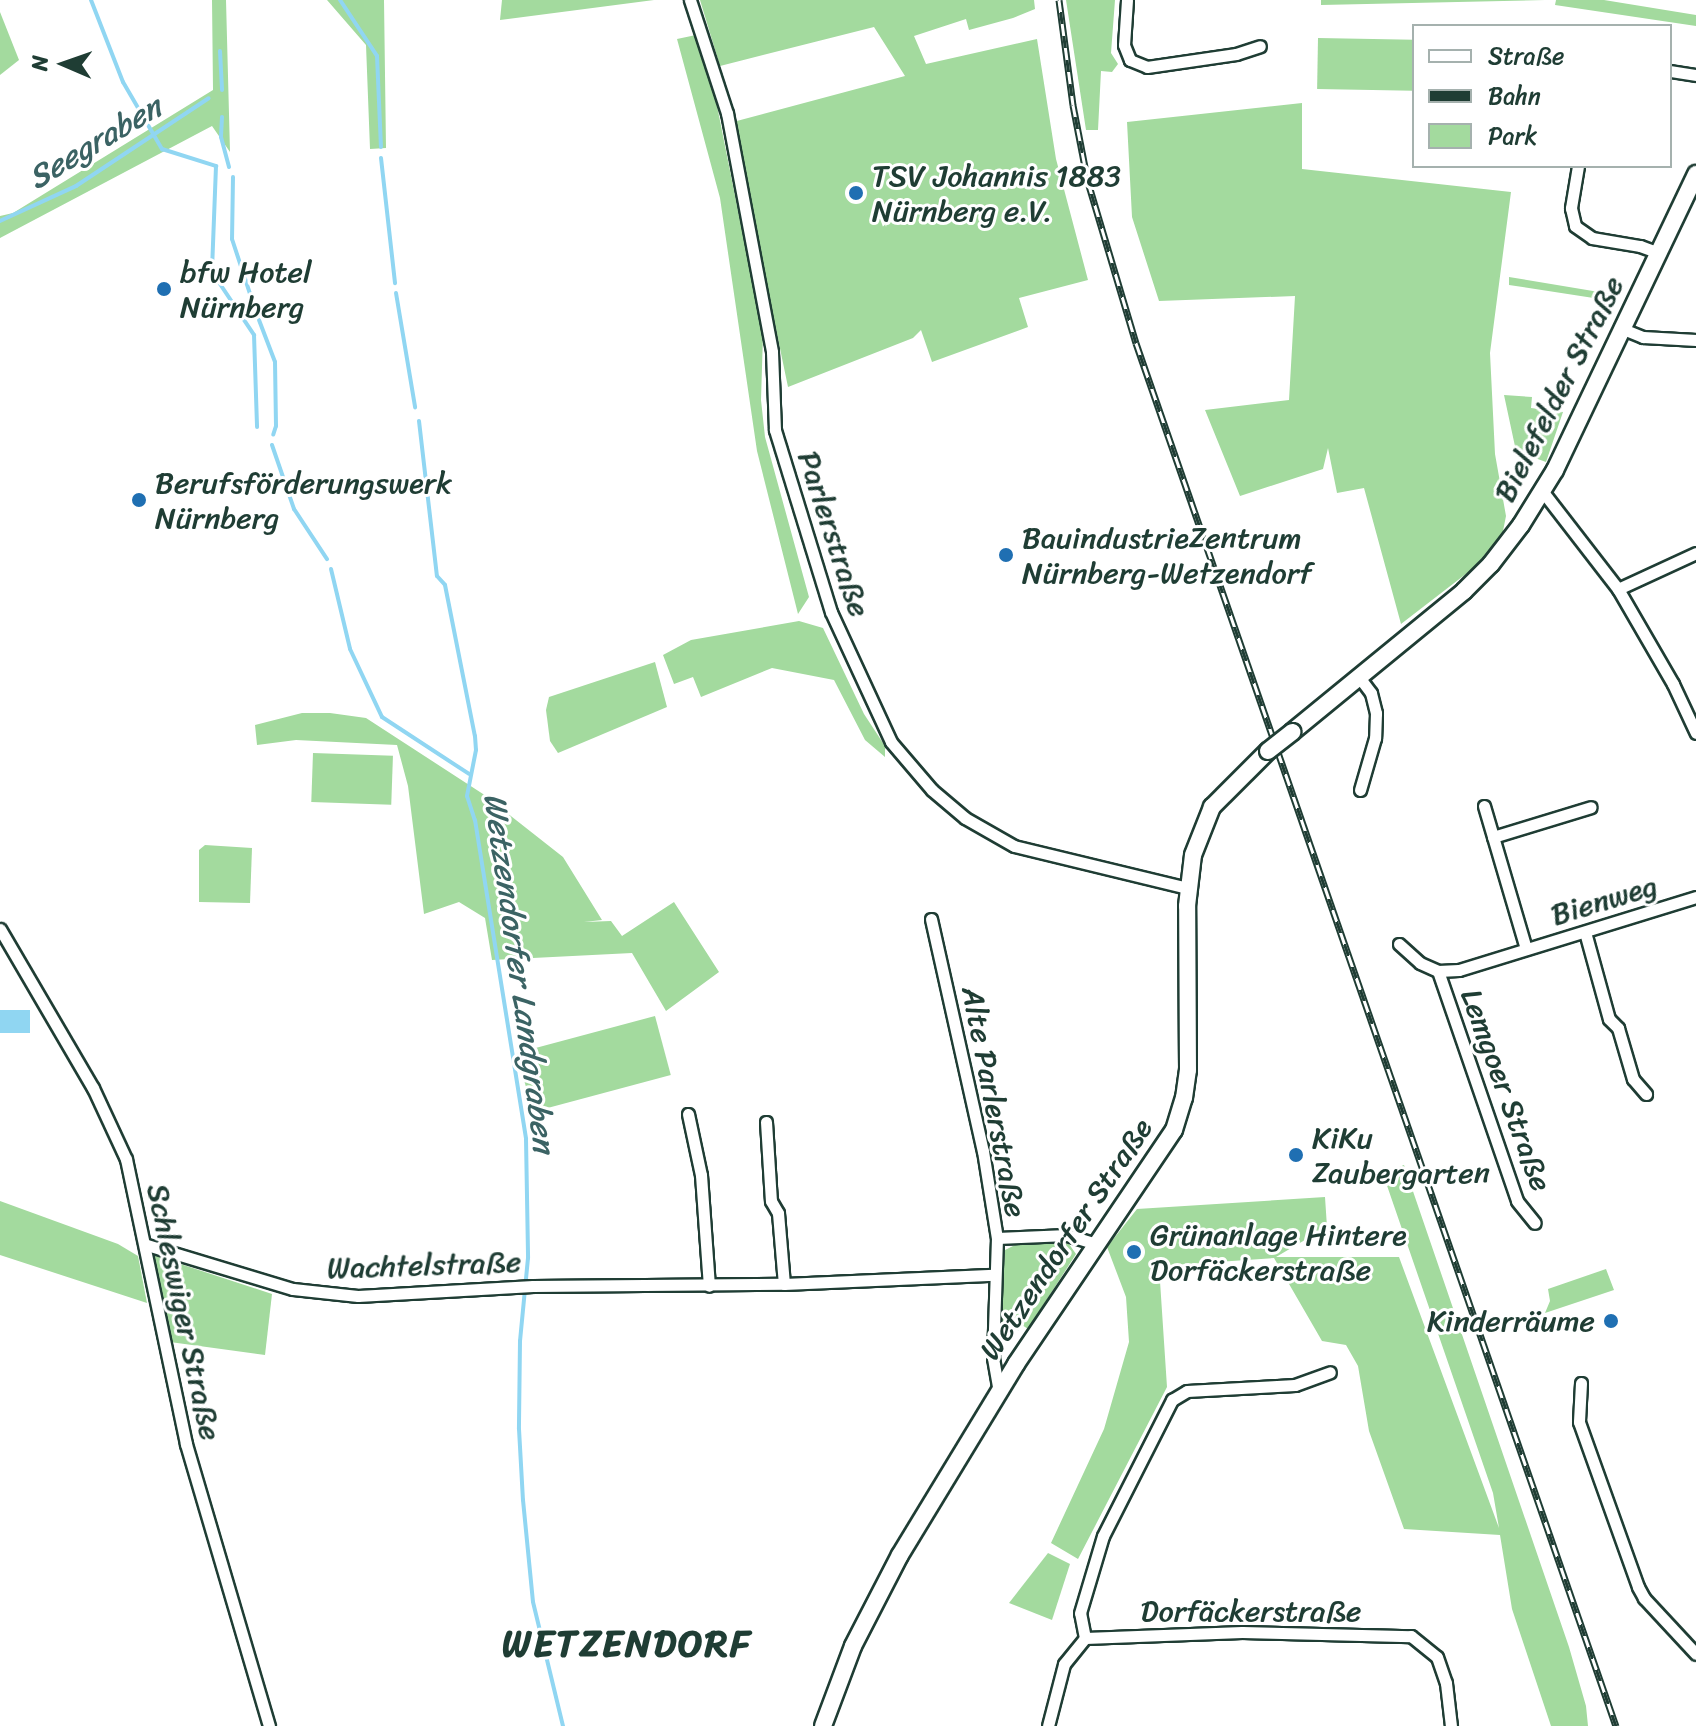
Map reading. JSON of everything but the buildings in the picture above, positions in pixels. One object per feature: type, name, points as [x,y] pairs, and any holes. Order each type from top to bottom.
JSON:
[{"type":"street","name":"Parlerstraße","points":[[690,0],[727,113],[772,352],[775,430],[831,612],[891,742],[932,790],[954,809],[1014,846],[1188,888]]},
{"type":"street","points":[[1127,0],[1124,45],[1130,60],[1147,67],[1236,54],[1260,46]]},
{"type":"street","points":[[1672,71],[1696,75]]},
{"type":"street","points":[[1578,168],[1571,208],[1575,226],[1581,233],[1659,253]]},
{"type":"street","name":"Bielefelder Straße","points":[[1331,700],[1479,577],[1543,492],[1696,174]]},
{"type":"street","points":[[1623,329],[1643,337],[1696,340]]},
{"type":"street","points":[[1543,492],[1618,589],[1673,684],[1696,733]]},
{"type":"street","points":[[1618,589],[1696,553]]},
{"type":"street","points":[[1359,677],[1371,693],[1376,713],[1375,738],[1360,790]]},
{"type":"street","name":"Wetzendorfer Straße","points":[[823,1726],[876,1597],[999,1392],[1096,1244],[1167,1144],[1184,1098],[1189,1051],[1188,888],[1196,842],[1212,807],[1268,751],[1331,700]]},
{"type":"street","name":"Bienweg","points":[[1484,806],[1526,949]]},
{"type":"street","points":[[1493,837],[1591,807]]},
{"type":"street","name":"Bienweg","points":[[1438,971],[1459,970],[1696,897]]},
{"type":"street","name":"Alte Parlerstraße","points":[[931,919],[983,1151],[997,1238],[993,1358],[999,1392]]},
{"type":"street","name":"Schleswiger Straße","points":[[0,929],[43,998],[118,1141],[133,1181],[186,1444],[269,1726]]},
{"type":"street","points":[[1585,932],[1609,1019],[1618,1028],[1633,1079],[1646,1094]]},
{"type":"street","points":[[1399,944],[1420,963],[1438,971]]},
{"type":"street","name":"Lemgoer Straße","points":[[1438,971],[1517,1201],[1535,1223]]},
{"type":"street","points":[[688,1114],[701,1175],[709,1286]]},
{"type":"street","points":[[766,1122],[771,1201],[778,1213],[784,1284]]},
{"type":"street","points":[[997,1238],[1067,1235],[1096,1244]]},
{"type":"street","name":"Wachtelstraße","points":[[147,1245],[318,1293],[405,1296],[533,1286],[709,1286],[994,1275]]},
{"type":"street","points":[[1048,1726],[1064,1664],[1085,1638],[1080,1613],[1103,1536],[1172,1400],[1197,1390],[1295,1385],[1330,1372]]},
{"type":"street","points":[[1581,1383],[1579,1422],[1638,1587],[1653,1609],[1696,1654]]},
{"type":"street","name":"Dorfäckerstraße","points":[[1085,1638],[1242,1632],[1411,1636],[1435,1653],[1446,1683],[1451,1726]]},
{"type":"green space","points":[[212,0],[226,0],[230,152],[212,126],[0,238],[0,216],[13,213],[213,90]]},
{"type":"green space","points":[[327,0],[384,0],[386,148],[370,149],[366,45]]},
{"type":"green space","points":[[502,0],[654,0],[500,20]]},
{"type":"green space","name":"TSV Johannis 1883 Nürnberg e.V.","points":[[700,0],[1034,0],[1035,9],[1013,18],[969,30],[966,19],[914,36],[926,64],[1037,39],[1056,159],[1088,280],[1019,298],[1028,327],[932,362],[921,330],[913,338],[788,387],[733,122],[905,76],[874,27],[720,66]]},
{"type":"green space","points":[[1066,0],[1115,0],[1111,53],[1118,64],[1112,72],[1101,71],[1098,130],[1086,130]]},
{"type":"green space","points":[[1321,0],[1545,0],[1321,5]]},
{"type":"green space","points":[[1556,0],[1604,0],[1696,15],[1696,26],[1555,5]]},
{"type":"green space","points":[[0,12],[19,60],[0,75]]},
{"type":"green space","points":[[696,35],[713,86],[763,335],[761,400],[765,437],[809,597],[798,614],[757,451],[720,198],[677,39]]},
{"type":"green space","points":[[1318,38],[1412,40],[1412,91],[1317,89]]},
{"type":"green space","points":[[1302,103],[1302,169],[1511,192],[1490,353],[1495,454],[1506,516],[1502,536],[1471,570],[1401,624],[1364,488],[1337,493],[1328,448],[1323,469],[1240,496],[1205,410],[1289,400],[1295,296],[1159,301],[1132,217],[1127,122]]},
{"type":"green space","points":[[1509,277],[1617,295],[1613,301],[1509,285]]},
{"type":"green space","points":[[1504,395],[1532,397],[1531,408],[1563,412],[1546,462],[1516,451]]},
{"type":"green space","points":[[799,621],[823,628],[864,714],[885,746],[885,757],[865,740],[834,680],[772,668],[701,697],[693,677],[674,684],[663,655],[691,640]]},
{"type":"green space","points":[[655,662],[667,707],[558,753],[550,741],[546,710],[549,697]]},
{"type":"green space","points":[[302,713],[366,718],[483,794],[563,857],[602,920],[584,922],[611,921],[622,936],[674,902],[719,972],[666,1011],[632,953],[492,960],[485,918],[459,902],[424,914],[408,786],[397,745],[296,740],[257,745],[255,725]]},
{"type":"green space","points":[[313,753],[393,756],[391,805],[311,802]]},
{"type":"green space","points":[[205,845],[252,848],[250,903],[199,902],[199,850]]},
{"type":"green space","points":[[655,1016],[671,1075],[533,1112],[517,1053]]},
{"type":"green space","points":[[1404,1165],[1569,1647],[1586,1706],[1588,1726],[1551,1726],[1512,1609],[1500,1535],[1404,1529],[1369,1431],[1358,1366],[1346,1345],[1322,1341],[1274,1258],[1159,1266],[1167,1387],[1078,1559],[1051,1543],[1104,1429],[1129,1342],[1126,1297],[1107,1247],[1137,1209],[1325,1197],[1327,1227],[1276,1257],[1399,1257],[1499,1528],[1493,1493],[1383,1174]]},
{"type":"green space","points":[[0,1201],[118,1244],[138,1256],[147,1303],[0,1255]]},
{"type":"green space","points":[[1017,1244],[1069,1244],[1076,1254],[1028,1329],[1022,1325],[1018,1331],[1014,1322],[1000,1322],[1005,1250]]},
{"type":"green space","points":[[153,1255],[272,1294],[265,1355],[170,1342]]},
{"type":"green space","points":[[1606,1269],[1614,1290],[1545,1313],[1550,1301],[1548,1289]]},
{"type":"green space","points":[[1048,1553],[1070,1564],[1052,1620],[1009,1603]]},
{"type":"water","points":[[0,1010],[30,1010],[30,1033],[0,1033]]},
{"type":"waterway","name":"Wetzendorfer Landgraben","points":[[91,0],[123,82],[162,149],[216,166],[212,272],[254,335],[257,427]]},
{"type":"waterway","name":"Wetzendorfer Landgraben","points":[[340,0],[377,56],[381,147]]},
{"type":"waterway","points":[[220,51],[222,90]]},
{"type":"waterway","name":"Seegraben","points":[[0,221],[76,186],[209,98]]},
{"type":"waterway","points":[[222,117],[221,137],[229,167]]},
{"type":"waterway","name":"Wetzendorfer Landgraben","points":[[381,158],[395,283]]},
{"type":"waterway","points":[[233,177],[232,239],[255,309]]},
{"type":"waterway","name":"Wetzendorfer Landgraben","points":[[396,293],[415,407]]},
{"type":"waterway","points":[[259,320],[275,362],[276,426],[273,435]]},
{"type":"waterway","name":"Wetzendorfer Landgraben","points":[[419,421],[437,576],[445,585],[475,736],[476,750],[467,796],[475,820],[526,1139],[528,1258],[520,1341],[519,1429],[523,1500],[533,1602],[563,1726]]},
{"type":"waterway","points":[[272,445],[294,509],[327,559]]},
{"type":"waterway","points":[[331,569],[350,649],[382,717],[469,774]]},
{"type":"railway","points":[[1059,0],[1073,105],[1088,182],[1136,343],[1616,1726]]},
{"type":"place","name":"TSV Johannis 1883 Nürnberg e.V.","points":[[856,193]]},
{"type":"place","name":"bfw Hotel Nürnberg","points":[[164,289]]},
{"type":"place","name":"Berufsförderungswerk Nürnberg","points":[[139,500]]},
{"type":"place","name":"BauindustrieZentrum Nürnberg-Wetzendorf","points":[[1006,555]]},
{"type":"place","name":"KiKu Zaubergarten","points":[[1296,1155]]},
{"type":"place","name":"Grünanlage Hintere Dorfäckerstraße","points":[[1134,1252]]},
{"type":"place","name":"Kinderräume","points":[[1611,1321]]},
{"type":"district","name":"WETZENDORF","points":[[627,1644]]}]
